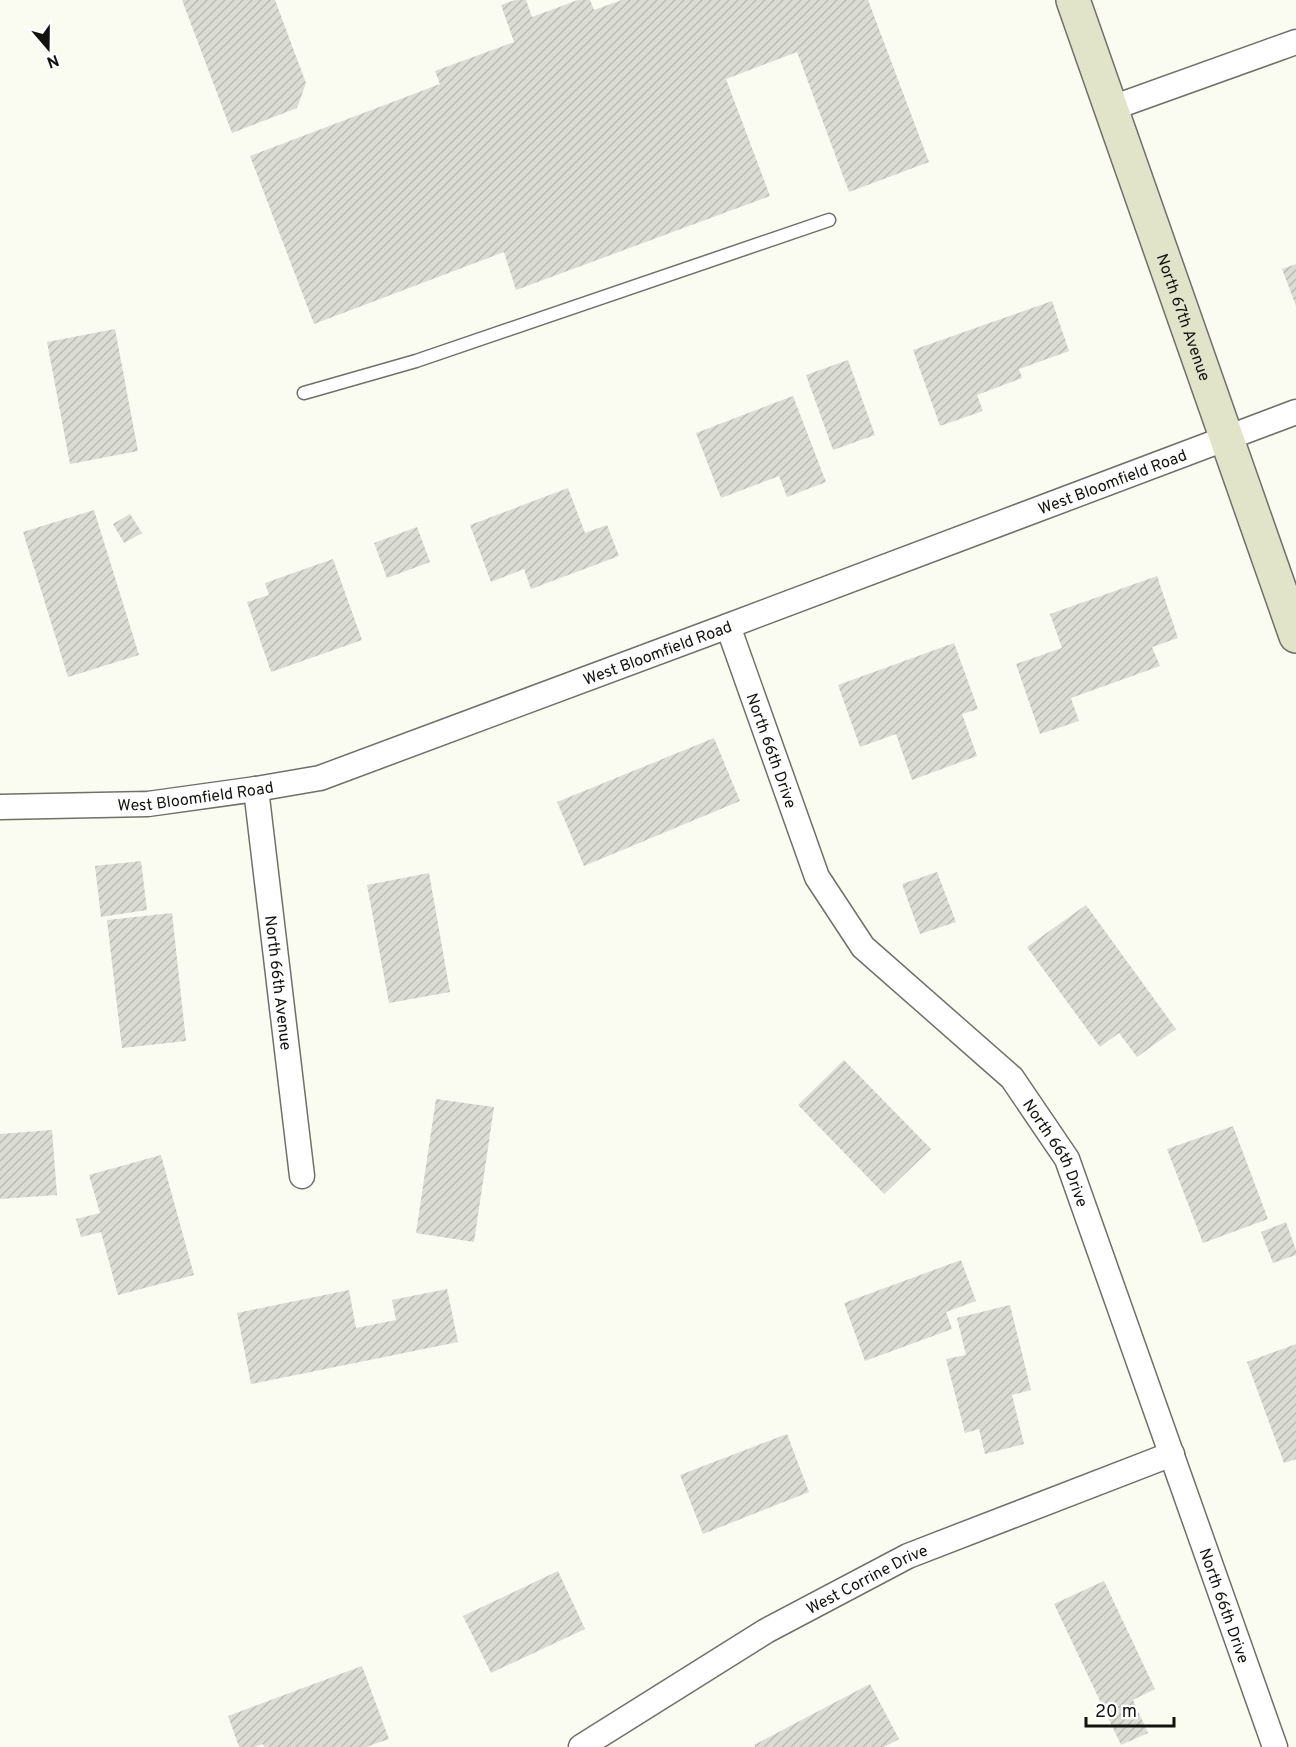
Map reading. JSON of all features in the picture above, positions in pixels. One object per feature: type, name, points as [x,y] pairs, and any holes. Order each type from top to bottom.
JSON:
[{"type":"main road","name":"North 67th Avenue","points":[[1073,0],[1296,636]]},
{"type":"street","points":[[1112,108],[1296,42]]},
{"type":"street","name":"West Bloomfield Road","points":[[0,807],[148,804],[320,778],[1296,412]]},
{"type":"street","name":"North 66th Drive","points":[[728,626],[817,877],[863,947],[1012,1078],[1067,1159],[1275,1747]]},
{"type":"street","name":"North 66th Avenue","points":[[256,789],[302,1176]]},
{"type":"street","name":"West Corrine Drive","points":[[581,1747],[766,1631],[908,1556],[1172,1454]]},
{"type":"lane","points":[[304,393],[416,361],[829,220]]},
{"type":"building","points":[[182,0],[275,0],[306,83],[297,108],[232,133]]},
{"type":"building","points":[[515,0],[526,0],[532,17],[578,0],[590,0],[594,10],[622,0],[868,0],[929,162],[849,192],[797,52],[726,79],[770,196],[516,290],[504,252],[314,324],[250,156],[440,84],[435,71],[514,42],[501,5]]},
{"type":"building","points":[[1296,264],[1296,306],[1282,269]]},
{"type":"building","points":[[1052,301],[1069,351],[1019,369],[1022,378],[977,395],[983,411],[940,426],[913,350]]},
{"type":"building","points":[[115,329],[138,451],[70,464],[47,342]]},
{"type":"building","points":[[848,360],[875,435],[833,450],[806,375]]},
{"type":"building","points":[[793,396],[826,482],[787,497],[779,476],[721,498],[696,433]]},
{"type":"building","points":[[568,488],[585,533],[607,525],[619,556],[531,589],[524,569],[491,582],[470,525]]},
{"type":"building","points":[[94,510],[139,655],[68,677],[23,532]]},
{"type":"building","points":[[130,514],[142,533],[124,543],[113,524]]},
{"type":"building","points":[[417,527],[430,562],[387,578],[374,543]]},
{"type":"building","points":[[333,559],[362,640],[271,672],[247,602],[269,595],[265,583]]},
{"type":"building","points":[[1157,576],[1178,638],[1152,647],[1160,666],[1071,698],[1079,721],[1040,734],[1016,664],[1062,648],[1050,614]]},
{"type":"building","points":[[954,643],[978,709],[962,714],[977,756],[912,780],[896,734],[860,747],[838,685]]},
{"type":"building","points":[[714,738],[740,801],[584,866],[557,802]]},
{"type":"building","points":[[141,861],[147,910],[101,917],[95,866]]},
{"type":"building","points":[[937,872],[956,922],[920,934],[902,884]]},
{"type":"building","points":[[429,873],[450,992],[389,1003],[367,885]]},
{"type":"building","points":[[1086,905],[1176,1029],[1137,1057],[1119,1033],[1100,1047],[1027,947]]},
{"type":"building","points":[[172,913],[186,1041],[122,1048],[107,920]]},
{"type":"building","points":[[844,1060],[931,1149],[884,1194],[798,1105]]},
{"type":"building","points":[[436,1099],[494,1107],[474,1242],[416,1233]]},
{"type":"building","points":[[1233,1126],[1268,1219],[1203,1243],[1167,1149]]},
{"type":"building","points":[[52,1130],[57,1195],[0,1199],[0,1134]]},
{"type":"building","points":[[161,1155],[194,1275],[118,1295],[101,1232],[81,1237],[76,1219],[100,1213],[89,1175]]},
{"type":"building","points":[[1286,1222],[1296,1255],[1273,1263],[1261,1232]]},
{"type":"building","points":[[961,1260],[976,1301],[946,1312],[952,1329],[865,1361],[844,1303]]},
{"type":"building","points":[[447,1289],[458,1342],[251,1384],[237,1313],[349,1290],[356,1328],[396,1320],[392,1300]]},
{"type":"building","points":[[1010,1305],[1031,1390],[1012,1395],[1024,1444],[985,1454],[979,1429],[965,1433],[946,1359],[966,1355],[957,1318]]},
{"type":"building","points":[[1296,1344],[1296,1459],[1284,1463],[1247,1362]]},
{"type":"building","points":[[787,1434],[809,1492],[703,1534],[680,1475]]},
{"type":"building","points":[[558,1571],[585,1629],[491,1673],[463,1616]]},
{"type":"building","points":[[1104,1581],[1155,1689],[1133,1700],[1148,1733],[1121,1745],[1054,1604]]},
{"type":"building","points":[[362,1666],[389,1739],[366,1747],[264,1747],[263,1744],[255,1747],[239,1747],[228,1716]]},
{"type":"building","points":[[870,1684],[899,1739],[884,1747],[755,1747],[754,1745]]}]
